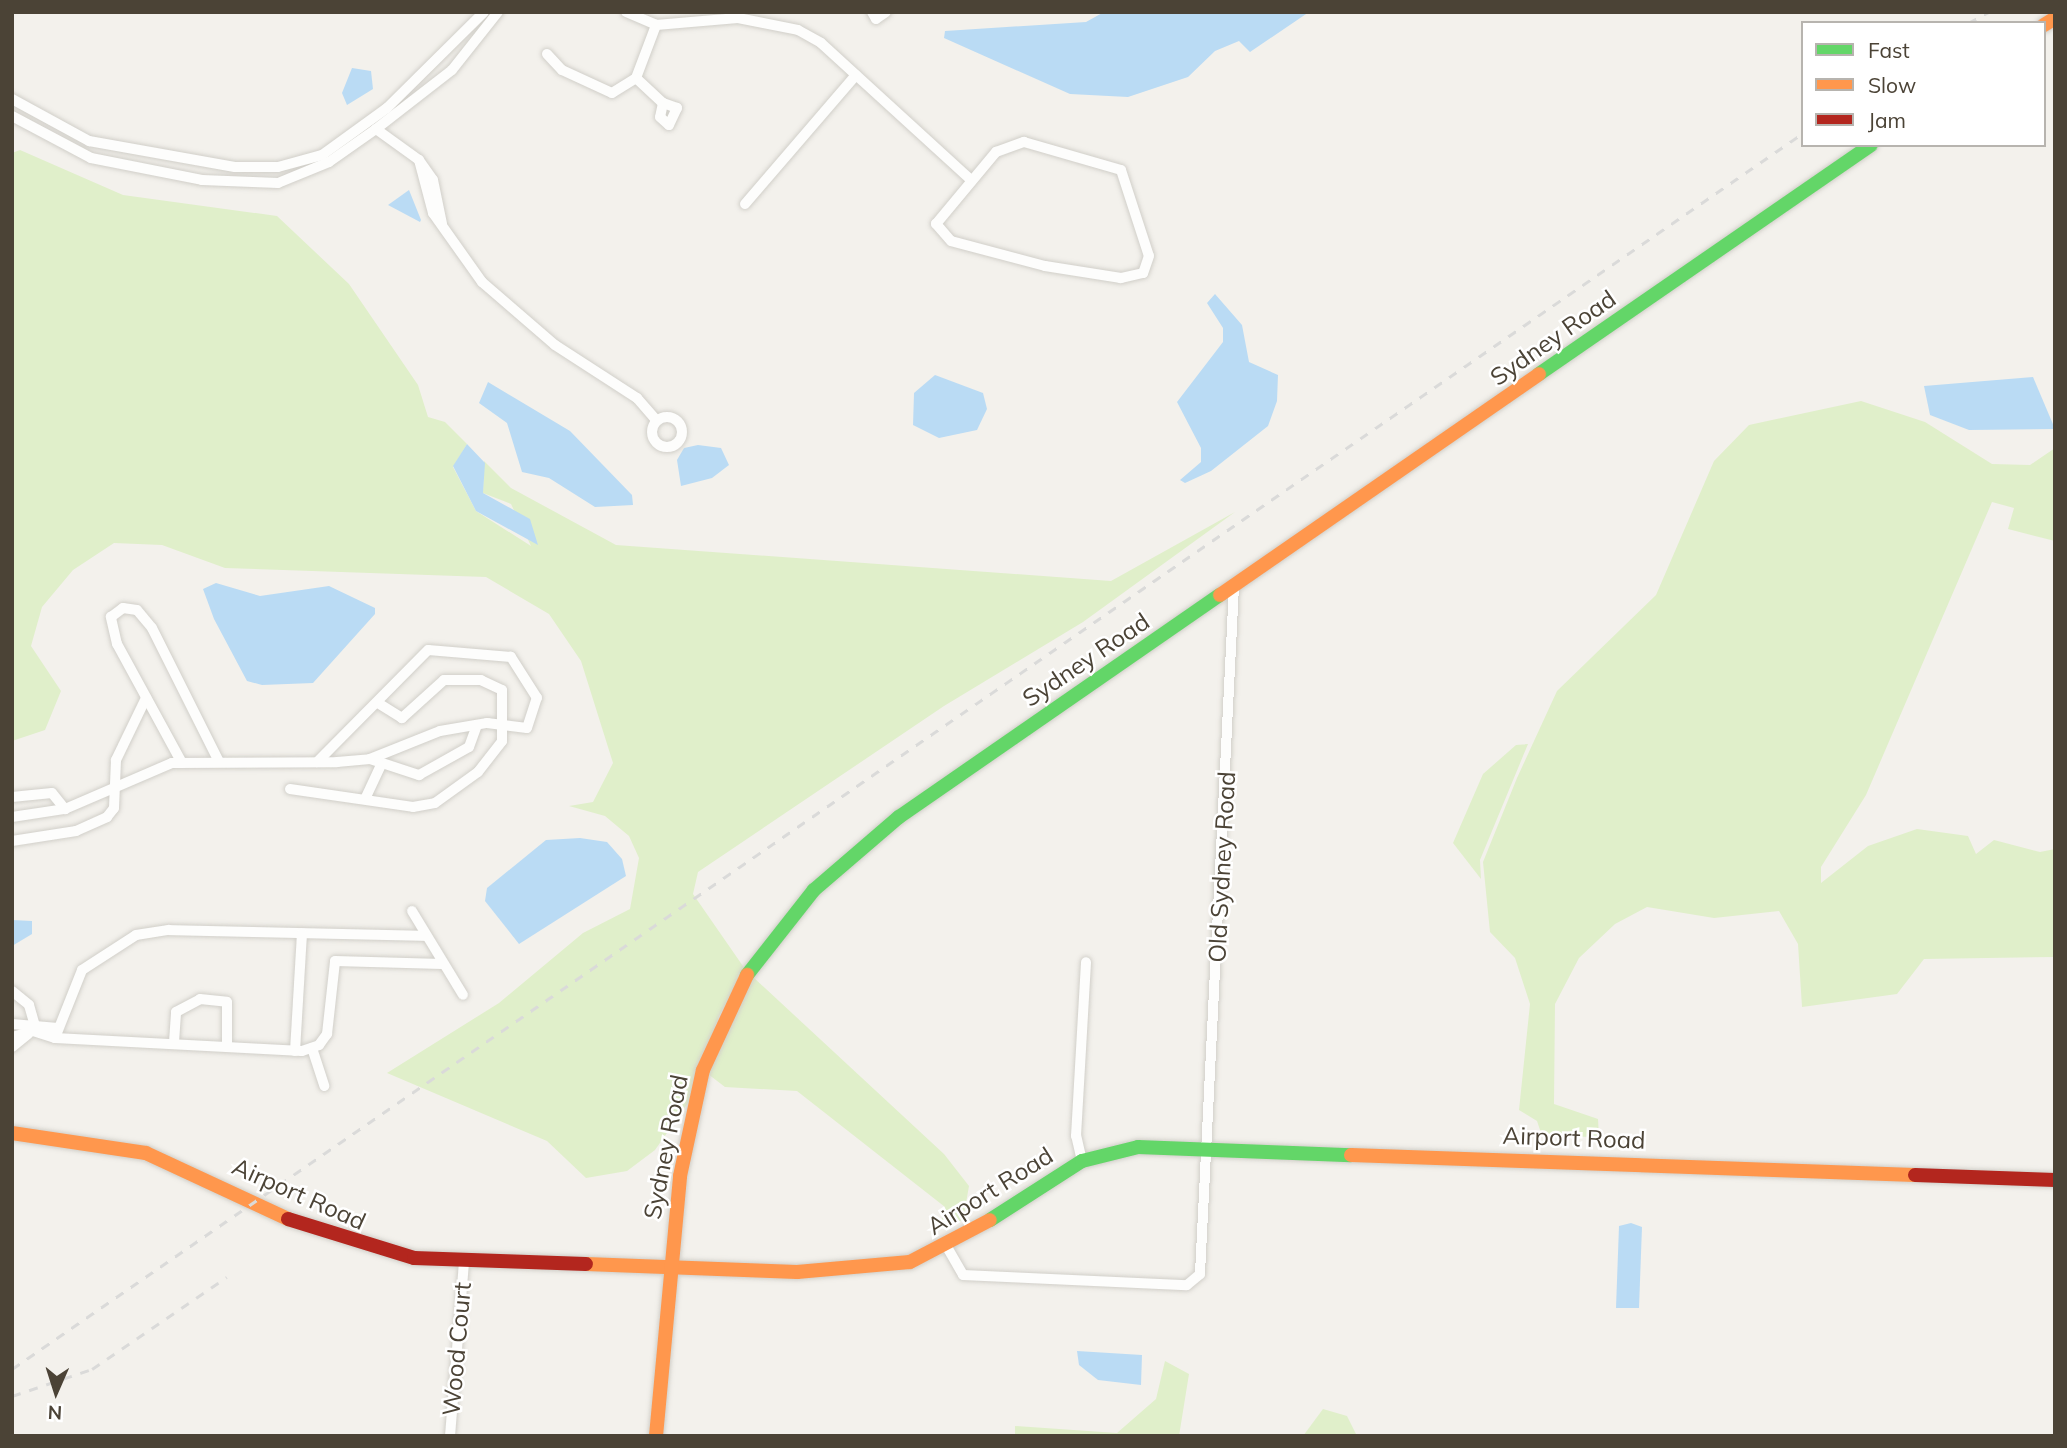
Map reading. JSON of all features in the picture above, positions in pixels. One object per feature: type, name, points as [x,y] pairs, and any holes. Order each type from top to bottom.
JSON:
[{"type":"street","points":[[12,99],[89,141],[235,167],[278,167],[322,155],[387,108],[484,12]]},
{"type":"street","points":[[626,12],[656,25],[777,17],[821,43],[971,180]]},
{"type":"street","points":[[872,12],[876,19],[886,12]]},
{"type":"street","points":[[12,116],[91,158],[240,185],[278,183],[311,171],[376,129],[452,70],[494,14]]},
{"type":"street","points":[[547,54],[562,70],[612,93],[636,78],[656,25]]},
{"type":"street","points":[[745,204],[856,75]]},
{"type":"street","points":[[636,78],[663,103]]},
{"type":"street","points":[[376,129],[419,160],[442,228],[482,282],[555,345],[637,398],[657,421]]},
{"type":"street","points":[[1024,142],[1121,170],[1149,256],[1143,273],[1121,278],[951,241],[936,224],[971,180],[996,152],[1024,142]]},
{"type":"street","name":"Sydney Road","points":[[656,1436],[668,1268],[689,1119],[703,1070],[730,1007],[778,931],[814,890],[899,817],[1868,147]]},
{"type":"street","name":"Old Sydney Road","points":[[947,1247],[963,1275],[1187,1285],[1200,1274],[1209,1147],[1234,586]]},
{"type":"street","points":[[182,762],[117,644],[111,617],[123,608],[137,610],[152,628],[218,760]]},
{"type":"street","points":[[12,817],[65,809],[111,786],[182,762],[317,762],[370,759],[440,731],[477,725],[532,724],[537,698],[510,657],[479,651],[428,650],[380,704],[317,762]]},
{"type":"street","points":[[290,789],[366,797],[413,807],[435,803],[478,772],[502,741],[505,724],[502,690],[481,680],[444,680],[402,718],[380,704]]},
{"type":"street","points":[[12,841],[76,831],[107,817],[114,808],[111,786],[116,760],[146,698]]},
{"type":"street","points":[[370,759],[381,765],[419,775],[449,764],[469,747],[477,725]]},
{"type":"street","points":[[366,797],[381,765]]},
{"type":"street","points":[[12,797],[52,793],[65,809]]},
{"type":"street","points":[[412,911],[463,995]]},
{"type":"street","points":[[56,1033],[82,970],[136,935],[169,930],[426,936]]},
{"type":"street","points":[[295,1051],[302,933]]},
{"type":"street","points":[[12,1021],[56,1033],[295,1051],[312,1048],[333,1019],[335,961],[442,964]]},
{"type":"street","points":[[1082,1161],[1076,1136],[1086,962]]},
{"type":"street","points":[[12,991],[29,1004],[32,1026]]},
{"type":"street","points":[[174,1042],[176,1012],[200,999],[227,1002],[227,1045]]},
{"type":"street","points":[[12,1037],[32,1026]]},
{"type":"street","points":[[12,1047],[32,1026]]},
{"type":"street","points":[[312,1048],[324,1086]]},
{"type":"street","name":"Airport Road","points":[[12,1133],[146,1153],[321,1234],[414,1258],[668,1268],[864,1270],[947,1247],[1082,1161],[1138,1147],[1209,1147],[2055,1180]]},
{"type":"street","name":"Wood Court","points":[[450,1436],[464,1262]]},
{"type":"green space","points":[[20,150],[123,195],[277,216],[349,284],[418,385],[428,417],[445,422],[467,444],[453,467],[476,511],[531,546],[511,504],[483,493],[484,461],[511,488],[616,545],[1111,581],[1235,512],[1083,622],[944,706],[698,872],[693,894],[745,969],[719,1016],[690,1100],[655,1150],[627,1171],[586,1178],[547,1141],[387,1073],[499,1003],[583,933],[630,909],[639,858],[629,836],[605,816],[569,806],[593,802],[613,763],[581,661],[549,614],[486,577],[225,568],[162,545],[114,543],[73,570],[42,607],[31,646],[61,691],[45,730],[12,741],[12,153]]},
{"type":"green space","points":[[1861,401],[1925,422],[1992,464],[2030,465],[2055,448],[2055,541],[2008,529],[2014,508],[1992,502],[1866,795],[1821,867],[1821,883],[1868,846],[1917,829],[1968,836],[1976,854],[1994,840],[2040,852],[2055,849],[2055,957],[1924,959],[1897,994],[1802,1007],[1798,944],[1779,911],[1714,918],[1647,907],[1615,924],[1579,958],[1555,1004],[1554,1104],[1598,1119],[1599,1137],[1542,1136],[1537,1121],[1519,1110],[1530,1004],[1515,958],[1490,932],[1483,862],[1517,778],[1557,691],[1656,595],[1714,461],[1749,425]]},
{"type":"green space","points":[[1528,744],[1480,860],[1481,879],[1453,843],[1483,774],[1516,745]]},
{"type":"green space","points":[[752,976],[944,1154],[969,1186],[963,1220],[940,1227],[945,1207],[797,1091],[725,1087],[708,1074]]},
{"type":"green space","points":[[1165,1361],[1189,1374],[1179,1436],[1015,1436],[1015,1426],[1117,1433],[1156,1399]]},
{"type":"green space","points":[[1323,1409],[1347,1416],[1357,1436],[1303,1436]]},
{"type":"water","points":[[1104,12],[1309,12],[1250,52],[1239,41],[1215,51],[1188,77],[1128,97],[1070,94],[944,38],[945,31],[1086,22]]},
{"type":"water","points":[[352,68],[371,71],[373,89],[347,105],[342,93]]},
{"type":"water","points":[[409,190],[421,220],[420,222],[388,205]]},
{"type":"water","points":[[1215,294],[1242,325],[1249,362],[1278,375],[1277,401],[1268,426],[1211,471],[1185,483],[1180,480],[1201,462],[1201,448],[1177,402],[1223,342],[1223,328],[1207,303]]},
{"type":"water","points":[[935,375],[983,393],[987,409],[977,430],[939,438],[913,425],[914,393]]},
{"type":"water","points":[[2033,377],[2055,429],[1969,430],[1930,415],[1924,386]]},
{"type":"water","points":[[488,382],[570,431],[632,495],[633,505],[595,507],[549,478],[522,472],[507,423],[479,403]]},
{"type":"water","points":[[467,444],[485,463],[483,493],[530,519],[538,545],[476,511],[453,466]]},
{"type":"water","points":[[698,445],[721,448],[729,465],[712,478],[681,486],[677,460],[684,448]]},
{"type":"water","points":[[216,583],[260,596],[329,586],[375,608],[375,614],[313,683],[262,685],[247,681],[214,619],[203,589]]},
{"type":"water","points":[[580,838],[607,842],[622,859],[626,876],[519,944],[485,901],[487,888],[546,840]]},
{"type":"water","points":[[12,920],[32,921],[32,934],[12,946]]},
{"type":"water","points":[[1631,1223],[1642,1227],[1639,1308],[1616,1308],[1619,1226]]},
{"type":"water","points":[[1077,1351],[1142,1355],[1141,1385],[1098,1380],[1079,1365]]},
{"type":"railway","points":[[1972,21],[1989,12]]},
{"type":"railway","points":[[12,1369],[1801,134]]},
{"type":"railway","points":[[12,1396],[92,1369],[227,1277]]},
{"type":"traffic: fast","points":[[1539,374],[1868,147]]},
{"type":"traffic: fast","points":[[747,975],[814,890],[899,817],[1220,595]]},
{"type":"traffic: fast","points":[[990,1220],[1082,1161],[1138,1147],[1351,1155]]},
{"type":"traffic: slow","points":[[2046,24],[2055,18]]},
{"type":"traffic: slow","points":[[1220,595],[1539,374]]},
{"type":"traffic: slow","points":[[656,1436],[680,1176],[703,1070],[747,975]]},
{"type":"traffic: slow","points":[[12,1133],[146,1153],[288,1219]]},
{"type":"traffic: slow","points":[[1351,1155],[1915,1175]]},
{"type":"traffic: slow","points":[[586,1264],[797,1272],[910,1262],[990,1220]]},
{"type":"traffic: jam","points":[[1915,1175],[2055,1180]]},
{"type":"traffic: jam","points":[[288,1219],[414,1258],[586,1264]]}]
